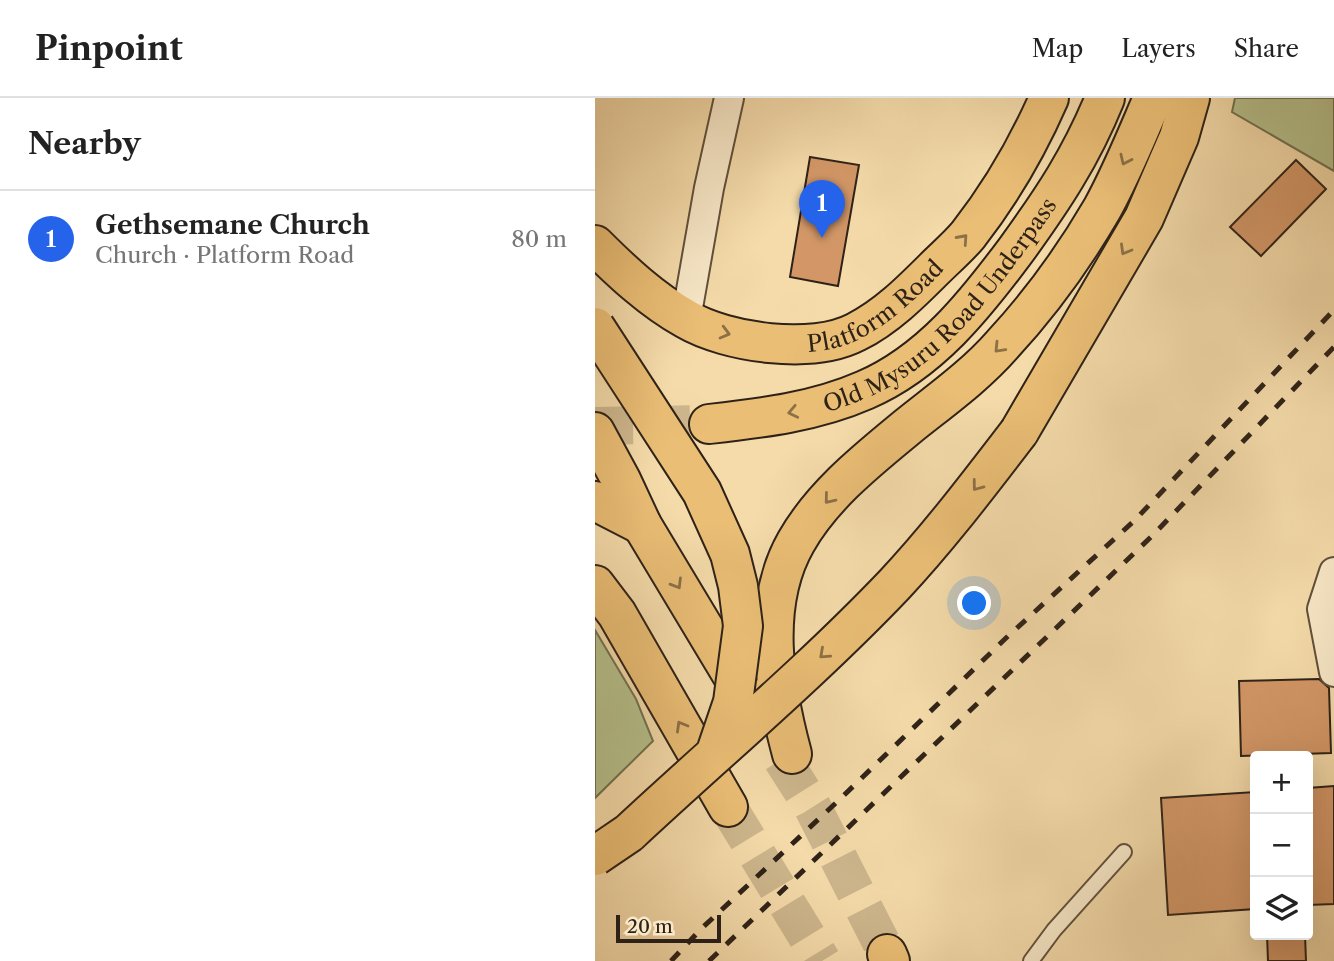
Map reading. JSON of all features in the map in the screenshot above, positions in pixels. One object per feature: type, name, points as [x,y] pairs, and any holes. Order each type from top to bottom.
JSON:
[{"type":"main road","name":"Platform Road","points":[[595,245],[625,275],[686,319],[715,331],[754,341],[781,343],[827,342],[855,333],[895,305],[967,236],[1034,133],[1049,98]]},
{"type":"main road","name":"Old Mysuru Road Underpass","points":[[709,424],[767,418],[818,407],[866,390],[907,366],[949,333],[991,283],[1064,181],[1105,98]]},
{"type":"main road","points":[[601,443],[642,525],[787,756],[775,669],[775,624],[784,570],[796,542],[836,490],[861,465],[969,377],[1001,347],[1042,299],[1101,209],[1153,98]]},
{"type":"main road","points":[[595,856],[629,833],[839,640],[954,517],[1019,432],[1144,218],[1161,182],[1187,109]]},
{"type":"main road","points":[[595,327],[702,492],[730,554],[743,626],[733,702],[717,751]]},
{"type":"main road","points":[[595,501],[642,525]]},
{"type":"main road","points":[[595,585],[617,614],[728,807]]},
{"type":"street","points":[[686,319],[709,188],[729,98]]},
{"type":"street","points":[[1334,572],[1322,609],[1334,672]]},
{"type":"lane","points":[[1031,961],[1054,930],[1124,852]]},
{"type":"green space","points":[[1235,98],[1334,98],[1334,171],[1232,112]]},
{"type":"green space","points":[[595,630],[636,699],[653,741],[595,798]]},
{"type":"building","points":[[810,157],[859,165],[838,286],[790,277]]},
{"type":"building","points":[[1296,160],[1326,189],[1261,256],[1230,227]]},
{"type":"building","points":[[1319,679],[1329,688],[1331,753],[1250,751],[1250,756],[1241,756],[1239,681]]},
{"type":"building","points":[[1334,786],[1334,904],[1313,905],[1313,788]]},
{"type":"building","points":[[1250,792],[1250,909],[1168,915],[1161,798]]},
{"type":"building","points":[[1267,940],[1305,940],[1306,961],[1268,961]]},
{"type":"tunnel","points":[[595,426],[709,424]]},
{"type":"tunnel","points":[[782,759],[813,808],[887,954]]},
{"type":"tunnel","points":[[728,807],[822,961]]},
{"type":"railway","points":[[671,961],[701,929],[1006,638],[1134,521],[1334,310]]},
{"type":"railway","points":[[709,961],[1152,536],[1334,347]]},
{"type":"place","name":"Gethsemane Church","points":[[822,238]]}]
